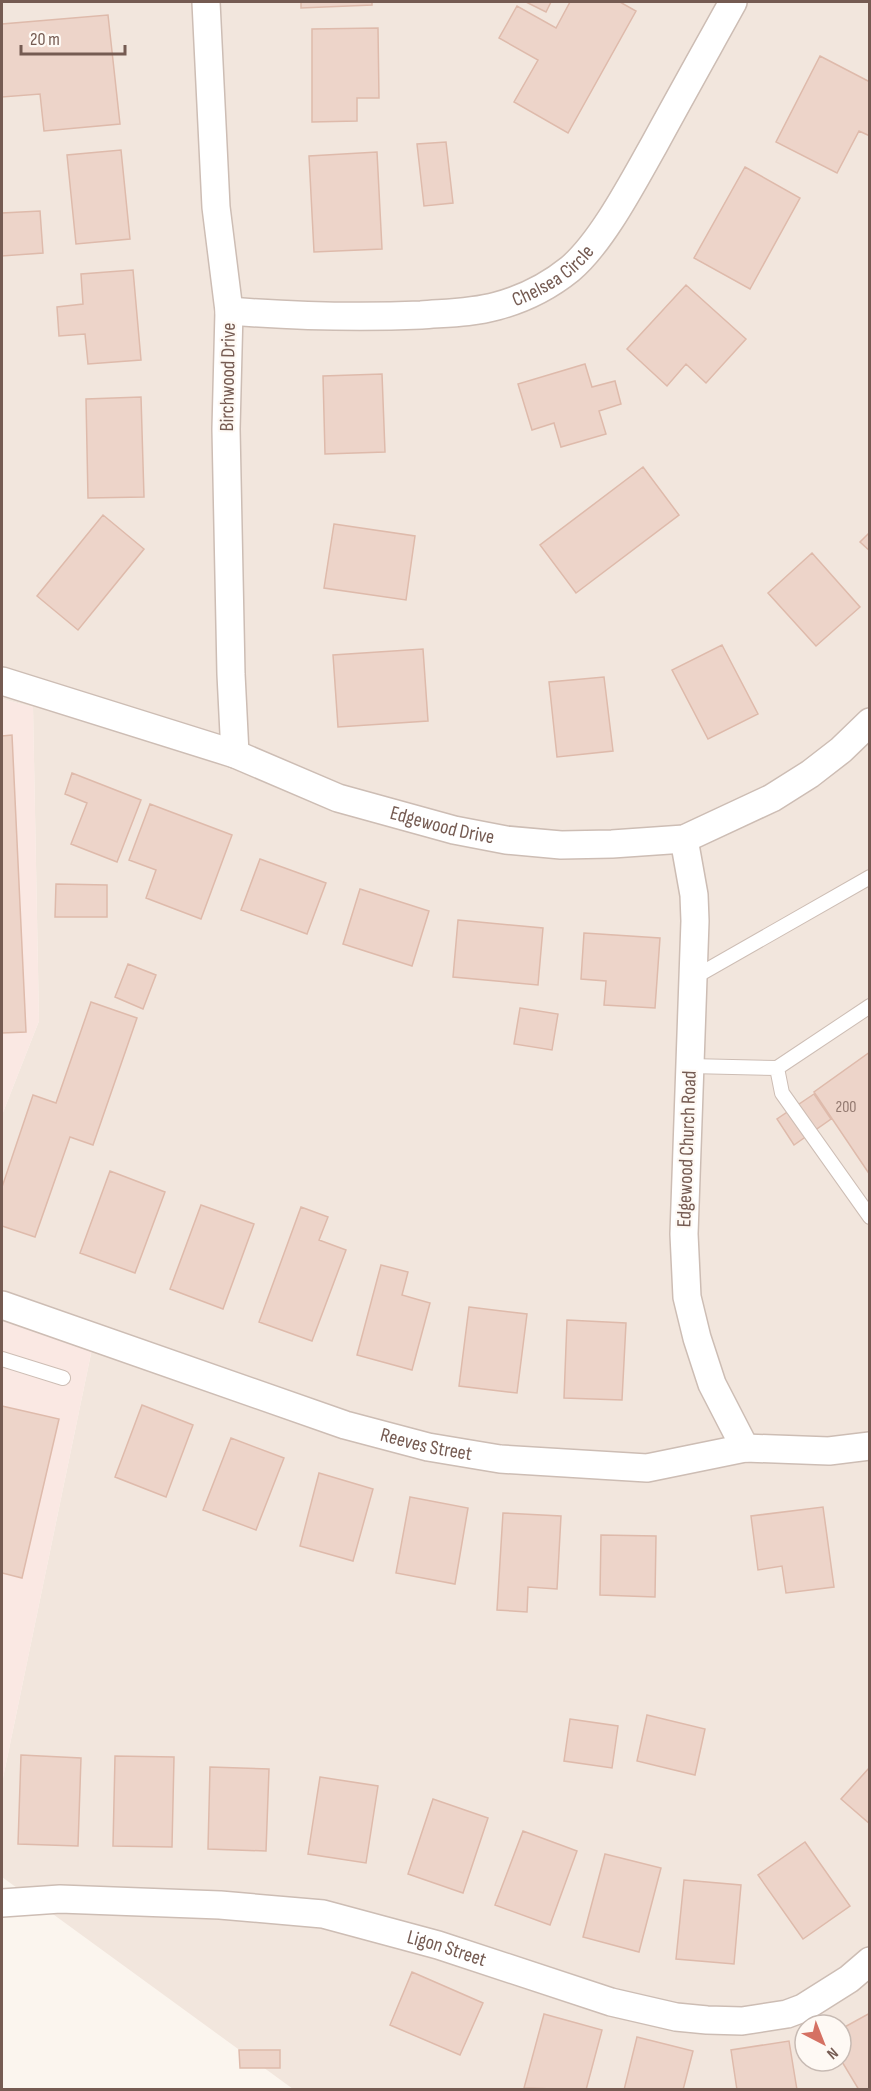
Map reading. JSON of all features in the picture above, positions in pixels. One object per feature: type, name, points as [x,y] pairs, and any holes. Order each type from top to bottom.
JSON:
[{"type":"street","name":"Birchwood Drive","points":[[206,2],[216,207],[229,311],[226,429],[235,754]]},
{"type":"street","name":"Chelsea Circle","points":[[229,311],[300,316],[379,317],[466,312],[496,307],[547,285],[570,269],[606,226],[634,181],[733,2]]},
{"type":"street","name":"Edgewood Drive","points":[[2,681],[235,754],[339,798],[454,830],[561,845],[684,839],[772,798],[810,774],[841,750],[870,722]]},
{"type":"street","name":"Edgewood Church Road","points":[[684,839],[694,895],[684,1233],[687,1297],[697,1338],[712,1383],[746,1448]]},
{"type":"street","name":"Reeves Street","points":[[2,1305],[345,1425],[428,1447],[501,1459],[647,1468],[746,1448],[829,1451],[870,1446]]},
{"type":"street","name":"Ligon Street","points":[[2,1903],[60,1899],[220,1905],[323,1914],[438,1945],[611,2002],[676,2017],[707,2020],[742,2021],[787,2014],[803,2008],[849,1979],[870,1961]]},
{"type":"lane","points":[[693,978],[870,877]]},
{"type":"lane","points":[[690,1066],[777,1068],[870,1006]]},
{"type":"lane","points":[[777,1068],[782,1093],[870,1216]]},
{"type":"lane","points":[[2,1359],[63,1378]]},
{"type":"shaded area","points":[[2,2],[869,2],[869,2089],[293,2089],[2,1877],[2,1783],[93,1344],[2,1289],[2,1115],[39,1021],[33,707],[2,699]]},
{"type":"shaded area","points":[[2,699],[33,707],[39,1021],[2,1115]]},
{"type":"shaded area","points":[[2,1289],[93,1344],[2,1783]]},
{"type":"building","points":[[301,2],[372,2],[372,5],[301,8]]},
{"type":"building","points":[[526,2],[551,2],[546,12]]},
{"type":"building","points":[[570,2],[620,2],[636,11],[568,133],[514,102],[538,60],[499,38],[517,6],[556,28]]},
{"type":"building","points":[[108,15],[120,124],[44,131],[40,94],[2,97],[2,24]]},
{"type":"building","points":[[378,28],[379,98],[357,98],[357,121],[312,122],[312,29]]},
{"type":"building","points":[[820,56],[870,82],[870,136],[859,131],[837,173],[776,142]]},
{"type":"building","points":[[446,142],[453,203],[424,206],[417,144]]},
{"type":"building","points":[[121,150],[130,239],[76,244],[67,155]]},
{"type":"building","points":[[377,152],[382,249],[314,252],[309,156]]},
{"type":"building","points":[[745,167],[800,198],[750,289],[694,258]]},
{"type":"building","points":[[40,211],[43,253],[2,256],[2,213]]},
{"type":"building","points":[[133,270],[141,360],[88,364],[85,334],[59,336],[57,307],[83,304],[81,274]]},
{"type":"building","points":[[686,285],[746,339],[706,383],[686,364],[667,386],[627,349]]},
{"type":"building","points":[[585,364],[592,387],[615,381],[621,404],[599,411],[606,434],[561,447],[554,423],[532,430],[518,384]]},
{"type":"building","points":[[382,374],[385,452],[325,454],[323,376]]},
{"type":"building","points":[[141,397],[144,497],[88,498],[86,399]]},
{"type":"building","points":[[643,467],[679,515],[576,593],[540,545]]},
{"type":"building","points":[[103,515],[144,549],[78,630],[37,596]]},
{"type":"building","points":[[334,524],[415,536],[406,600],[324,588]]},
{"type":"building","points":[[870,532],[870,551],[860,542]]},
{"type":"building","points":[[812,553],[860,607],[816,646],[768,593]]},
{"type":"building","points":[[722,645],[758,714],[708,739],[672,670]]},
{"type":"building","points":[[423,649],[428,721],[338,727],[333,655]]},
{"type":"building","points":[[604,677],[613,751],[557,757],[549,682]]},
{"type":"building","points":[[12,735],[26,1032],[2,1033],[2,736]]},
{"type":"building","points":[[72,773],[141,800],[117,862],[71,844],[87,803],[65,794]]},
{"type":"building","points":[[150,804],[232,835],[201,919],[146,898],[156,870],[129,860]]},
{"type":"building","points":[[260,859],[326,883],[307,934],[241,910]]},
{"type":"building","points":[[56,884],[107,885],[107,917],[55,917]]},
{"type":"building","points":[[360,889],[429,911],[412,966],[343,944]]},
{"type":"building","points":[[458,920],[543,928],[538,985],[453,977]]},
{"type":"building","points":[[584,933],[660,938],[655,1008],[604,1005],[606,981],[581,979]]},
{"type":"building","points":[[128,964],[156,975],[143,1009],[115,997]]},
{"type":"building","points":[[91,1002],[137,1018],[93,1145],[70,1137],[35,1237],[2,1226],[2,1187],[33,1095],[56,1103]]},
{"type":"building","points":[[520,1008],[558,1014],[552,1050],[514,1044]]},
{"type":"building","points":[[870,1052],[870,1175],[814,1092]]},
{"type":"building","points":[[814,1094],[831,1119],[794,1145],[777,1119]]},
{"type":"building","points":[[110,1171],[165,1192],[135,1273],[80,1253]]},
{"type":"building","points":[[201,1205],[254,1224],[223,1309],[170,1289]]},
{"type":"building","points":[[301,1207],[328,1217],[319,1240],[346,1250],[312,1341],[259,1322]]},
{"type":"building","points":[[381,1265],[408,1272],[402,1295],[430,1303],[412,1370],[357,1355]]},
{"type":"building","points":[[469,1307],[527,1314],[517,1393],[459,1386]]},
{"type":"building","points":[[567,1320],[626,1323],[622,1400],[564,1398]]},
{"type":"building","points":[[142,1405],[193,1425],[166,1497],[115,1477]]},
{"type":"building","points":[[2,1406],[59,1419],[22,1578],[2,1573]]},
{"type":"building","points":[[231,1438],[284,1458],[256,1530],[203,1510]]},
{"type":"building","points":[[319,1473],[373,1489],[353,1561],[300,1546]]},
{"type":"building","points":[[410,1497],[468,1508],[455,1584],[396,1573]]},
{"type":"building","points":[[823,1507],[834,1587],[786,1593],[782,1566],[758,1570],[751,1516]]},
{"type":"building","points":[[503,1513],[561,1516],[557,1589],[528,1587],[527,1612],[497,1610]]},
{"type":"building","points":[[601,1535],[656,1536],[655,1597],[600,1595]]},
{"type":"building","points":[[647,1715],[705,1729],[695,1775],[637,1761]]},
{"type":"building","points":[[570,1719],[618,1726],[612,1768],[564,1761]]},
{"type":"building","points":[[21,1755],[81,1758],[78,1846],[18,1844]]},
{"type":"building","points":[[115,1756],[174,1757],[172,1847],[113,1846]]},
{"type":"building","points":[[210,1767],[269,1769],[266,1851],[208,1849]]},
{"type":"building","points":[[870,1767],[870,1824],[841,1799]]},
{"type":"building","points":[[320,1777],[378,1786],[366,1863],[308,1854]]},
{"type":"building","points":[[433,1799],[488,1818],[463,1893],[408,1874]]},
{"type":"building","points":[[523,1831],[577,1851],[550,1925],[495,1905]]},
{"type":"building","points":[[805,1842],[850,1906],[803,1939],[758,1875]]},
{"type":"building","points":[[605,1854],[661,1868],[639,1952],[583,1937]]},
{"type":"building","points":[[684,1880],[741,1885],[734,1964],[676,1959]]},
{"type":"building","points":[[412,1972],[483,2003],[460,2055],[390,2025]]},
{"type":"building","points":[[870,2013],[870,2090],[859,2090],[849,2073],[853,2073],[853,2022]]},
{"type":"building","points":[[544,2014],[602,2030],[586,2090],[524,2088]]},
{"type":"building","points":[[637,2037],[693,2051],[683,2090],[624,2090]]},
{"type":"building","points":[[789,2041],[797,2090],[737,2090],[731,2050]]},
{"type":"building","points":[[239,2050],[280,2050],[280,2068],[240,2068]]}]
